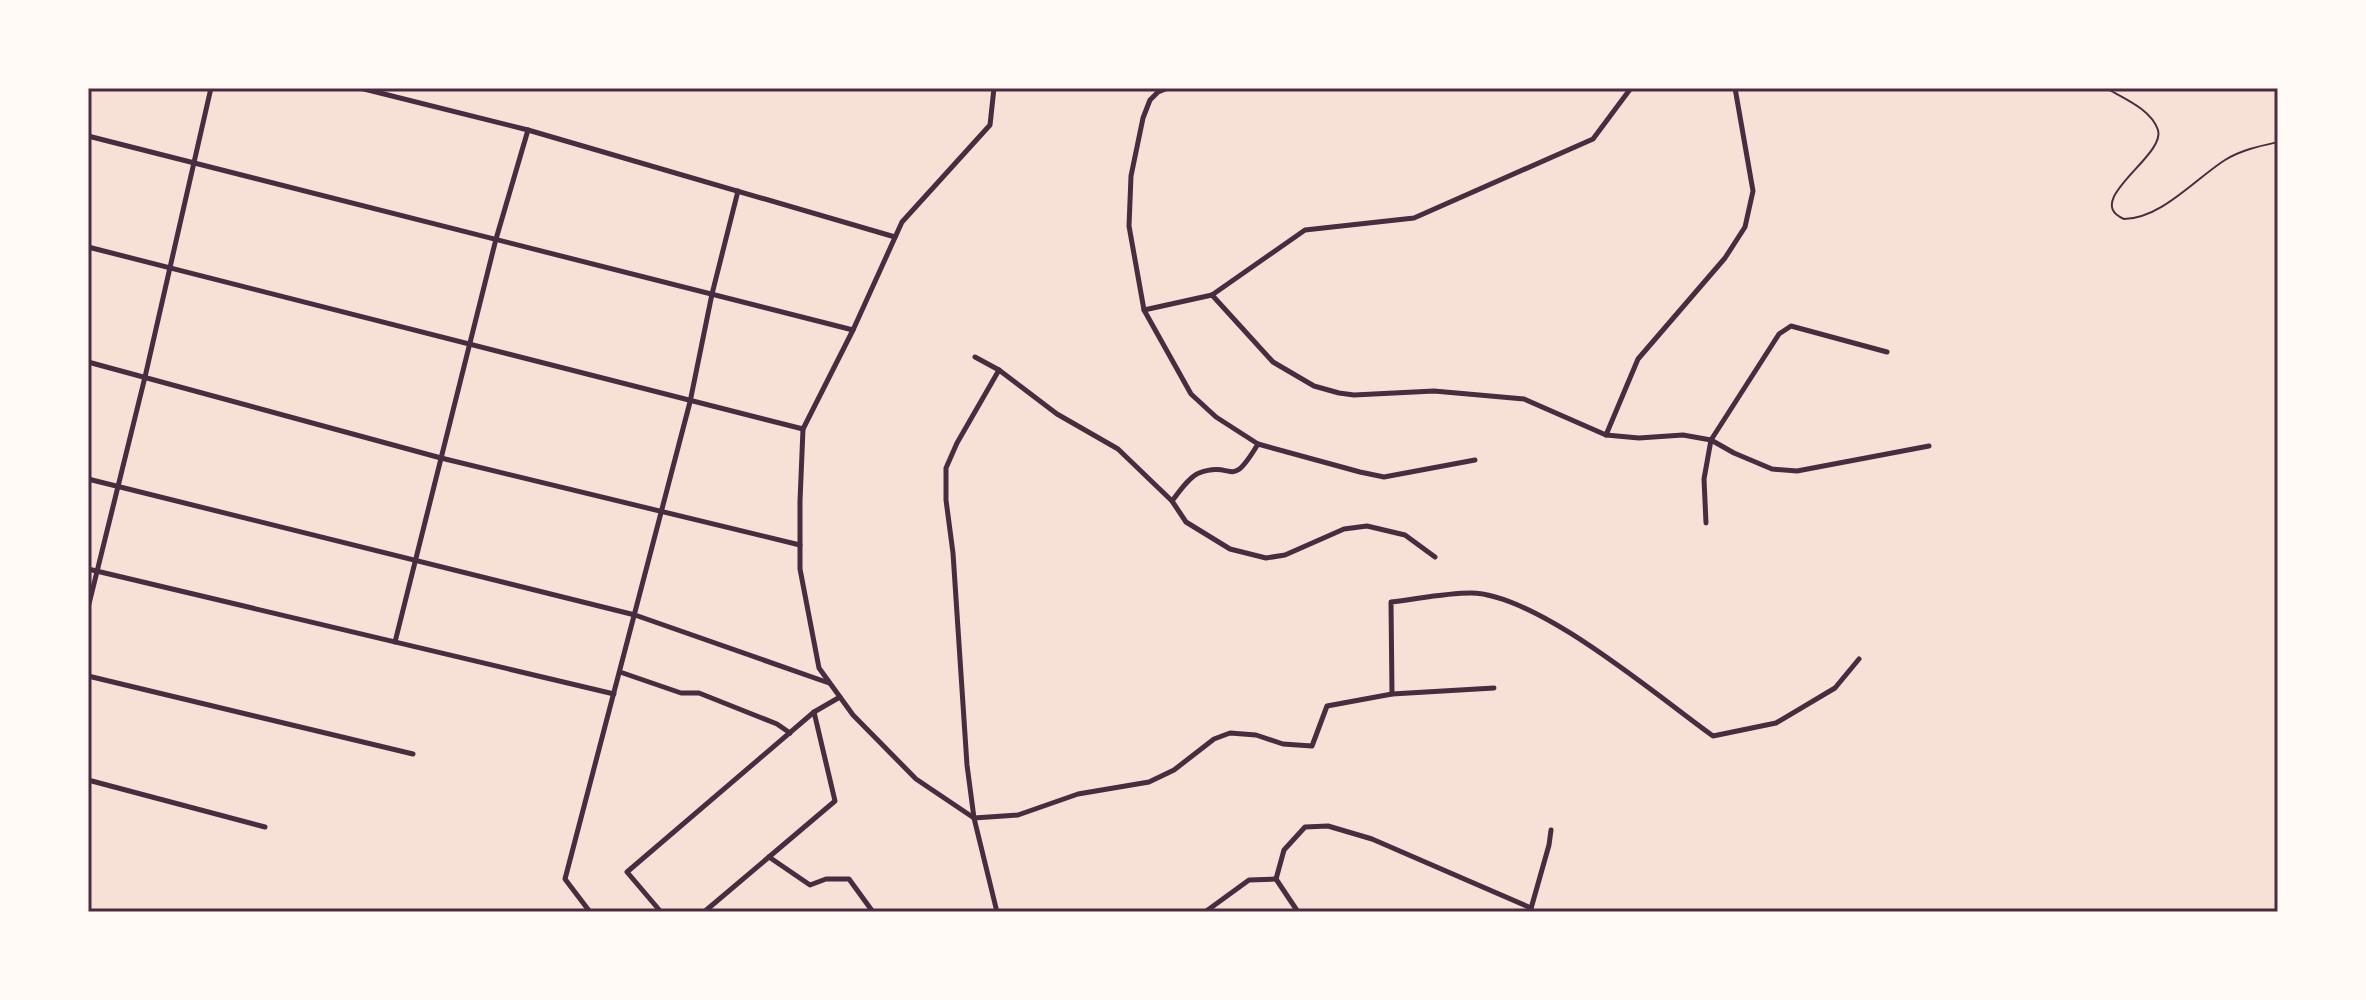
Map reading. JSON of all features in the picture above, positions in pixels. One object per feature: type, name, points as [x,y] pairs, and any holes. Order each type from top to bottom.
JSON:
[{"type":"street","points":[[88,608],[211,88]]},
{"type":"street","points":[[360,88],[528,130],[895,237]]},
{"type":"street","points":[[994,88],[990,125],[902,222],[803,429],[800,569],[819,668],[853,715],[916,779],[974,818],[1018,815],[1078,794],[1149,782],[1174,770],[1214,739],[1230,733],[1256,735],[1283,744],[1312,746],[1327,706],[1392,694],[1494,688]]},
{"type":"street","points":[[1168,88],[1150,100],[1143,118],[1128,203],[1129,226],[1144,310],[1191,394],[1216,417],[1258,444],[1384,477],[1475,460]]},
{"type":"street","points":[[1144,310],[1212,295],[1305,230],[1414,218],[1593,139],[1631,88]]},
{"type":"street","points":[[1606,435],[1638,359],[1725,258],[1745,227],[1753,191],[1735,88]]},
{"type":"street","points":[[395,642],[496,239],[528,130]]},
{"type":"street","points":[[88,136],[853,330]]},
{"type":"street","points":[[590,912],[565,879],[690,402],[712,294],[738,191]]},
{"type":"street","points":[[88,247],[803,429]]},
{"type":"street","points":[[1212,295],[1273,362],[1314,386],[1354,395],[1434,391],[1524,399],[1606,435],[1639,438],[1683,435],[1711,440],[1772,469],[1797,471],[1929,446]]},
{"type":"street","points":[[1706,523],[1704,479],[1711,440],[1779,334],[1791,326],[1887,352]]},
{"type":"street","points":[[975,357],[999,370],[1057,414],[1118,449],[1172,501],[1186,522],[1230,549],[1266,558],[1285,555],[1344,529],[1367,526],[1405,535],[1435,557]]},
{"type":"street","points":[[88,362],[441,458],[800,545]]},
{"type":"street","points":[[997,912],[974,818],[967,765],[946,468],[999,370]]},
{"type":"street","points":[[1172,501],[1195,474],[1208,471],[1236,473],[1258,444]]},
{"type":"street","points":[[88,479],[635,615],[830,684]]},
{"type":"street","points":[[88,569],[614,694]]},
{"type":"street","points":[[1392,694],[1391,602],[1473,593],[1512,602],[1589,643],[1713,736],[1776,723],[1835,688],[1859,659]]},
{"type":"street","points":[[620,672],[681,693],[699,693],[777,724],[790,733]]},
{"type":"street","points":[[88,676],[413,754]]},
{"type":"street","points":[[661,912],[627,872],[814,712],[840,697]]},
{"type":"street","points":[[704,912],[835,801],[814,712]]},
{"type":"street","points":[[88,780],[265,827]]},
{"type":"street","points":[[1298,912],[1276,879],[1284,850],[1305,827],[1328,826],[1372,839],[1530,910],[1551,830]]},
{"type":"street","points":[[769,857],[810,885],[826,879],[849,879],[873,912]]},
{"type":"street","points":[[1205,912],[1249,880],[1276,879]]},
{"type":"path","points":[[2106,88],[2140,109],[2159,133],[2157,146],[2122,183],[2114,196],[2111,205],[2114,212],[2124,219],[2143,215],[2160,206],[2239,152],[2278,142]]}]
